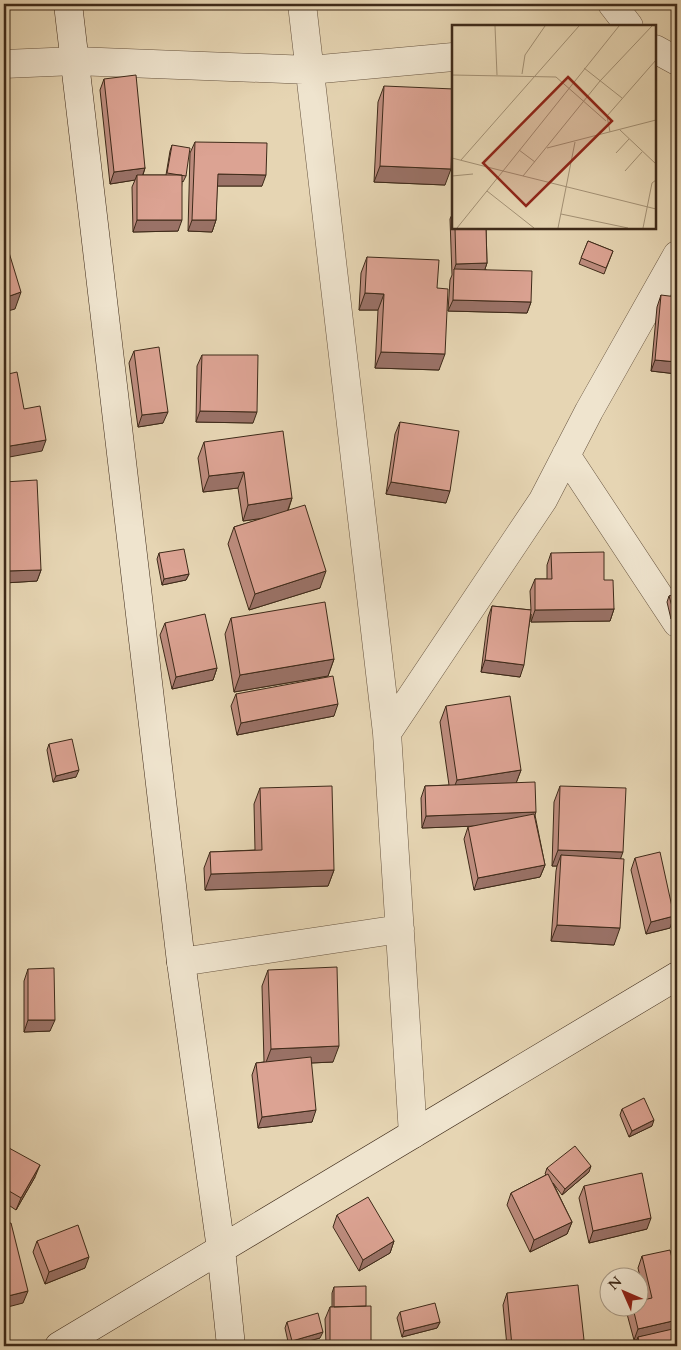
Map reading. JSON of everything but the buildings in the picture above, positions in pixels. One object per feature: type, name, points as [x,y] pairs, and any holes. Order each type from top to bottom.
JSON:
[{"type":"street","points":[[68,4],[181,962],[221,1249],[231,1346]]},
{"type":"street","points":[[302,4],[387,733],[413,1134]]},
{"type":"street","points":[[612,4],[628,25]]},
{"type":"street","points":[[656,50],[677,61]]},
{"type":"street","points":[[4,64],[75,61],[310,70],[452,57]]},
{"type":"street","points":[[387,733],[543,500],[589,411],[677,255]]},
{"type":"street","points":[[566,455],[677,623]]},
{"type":"street","points":[[181,962],[400,929]]},
{"type":"street","points":[[59,1346],[677,976]]}]
